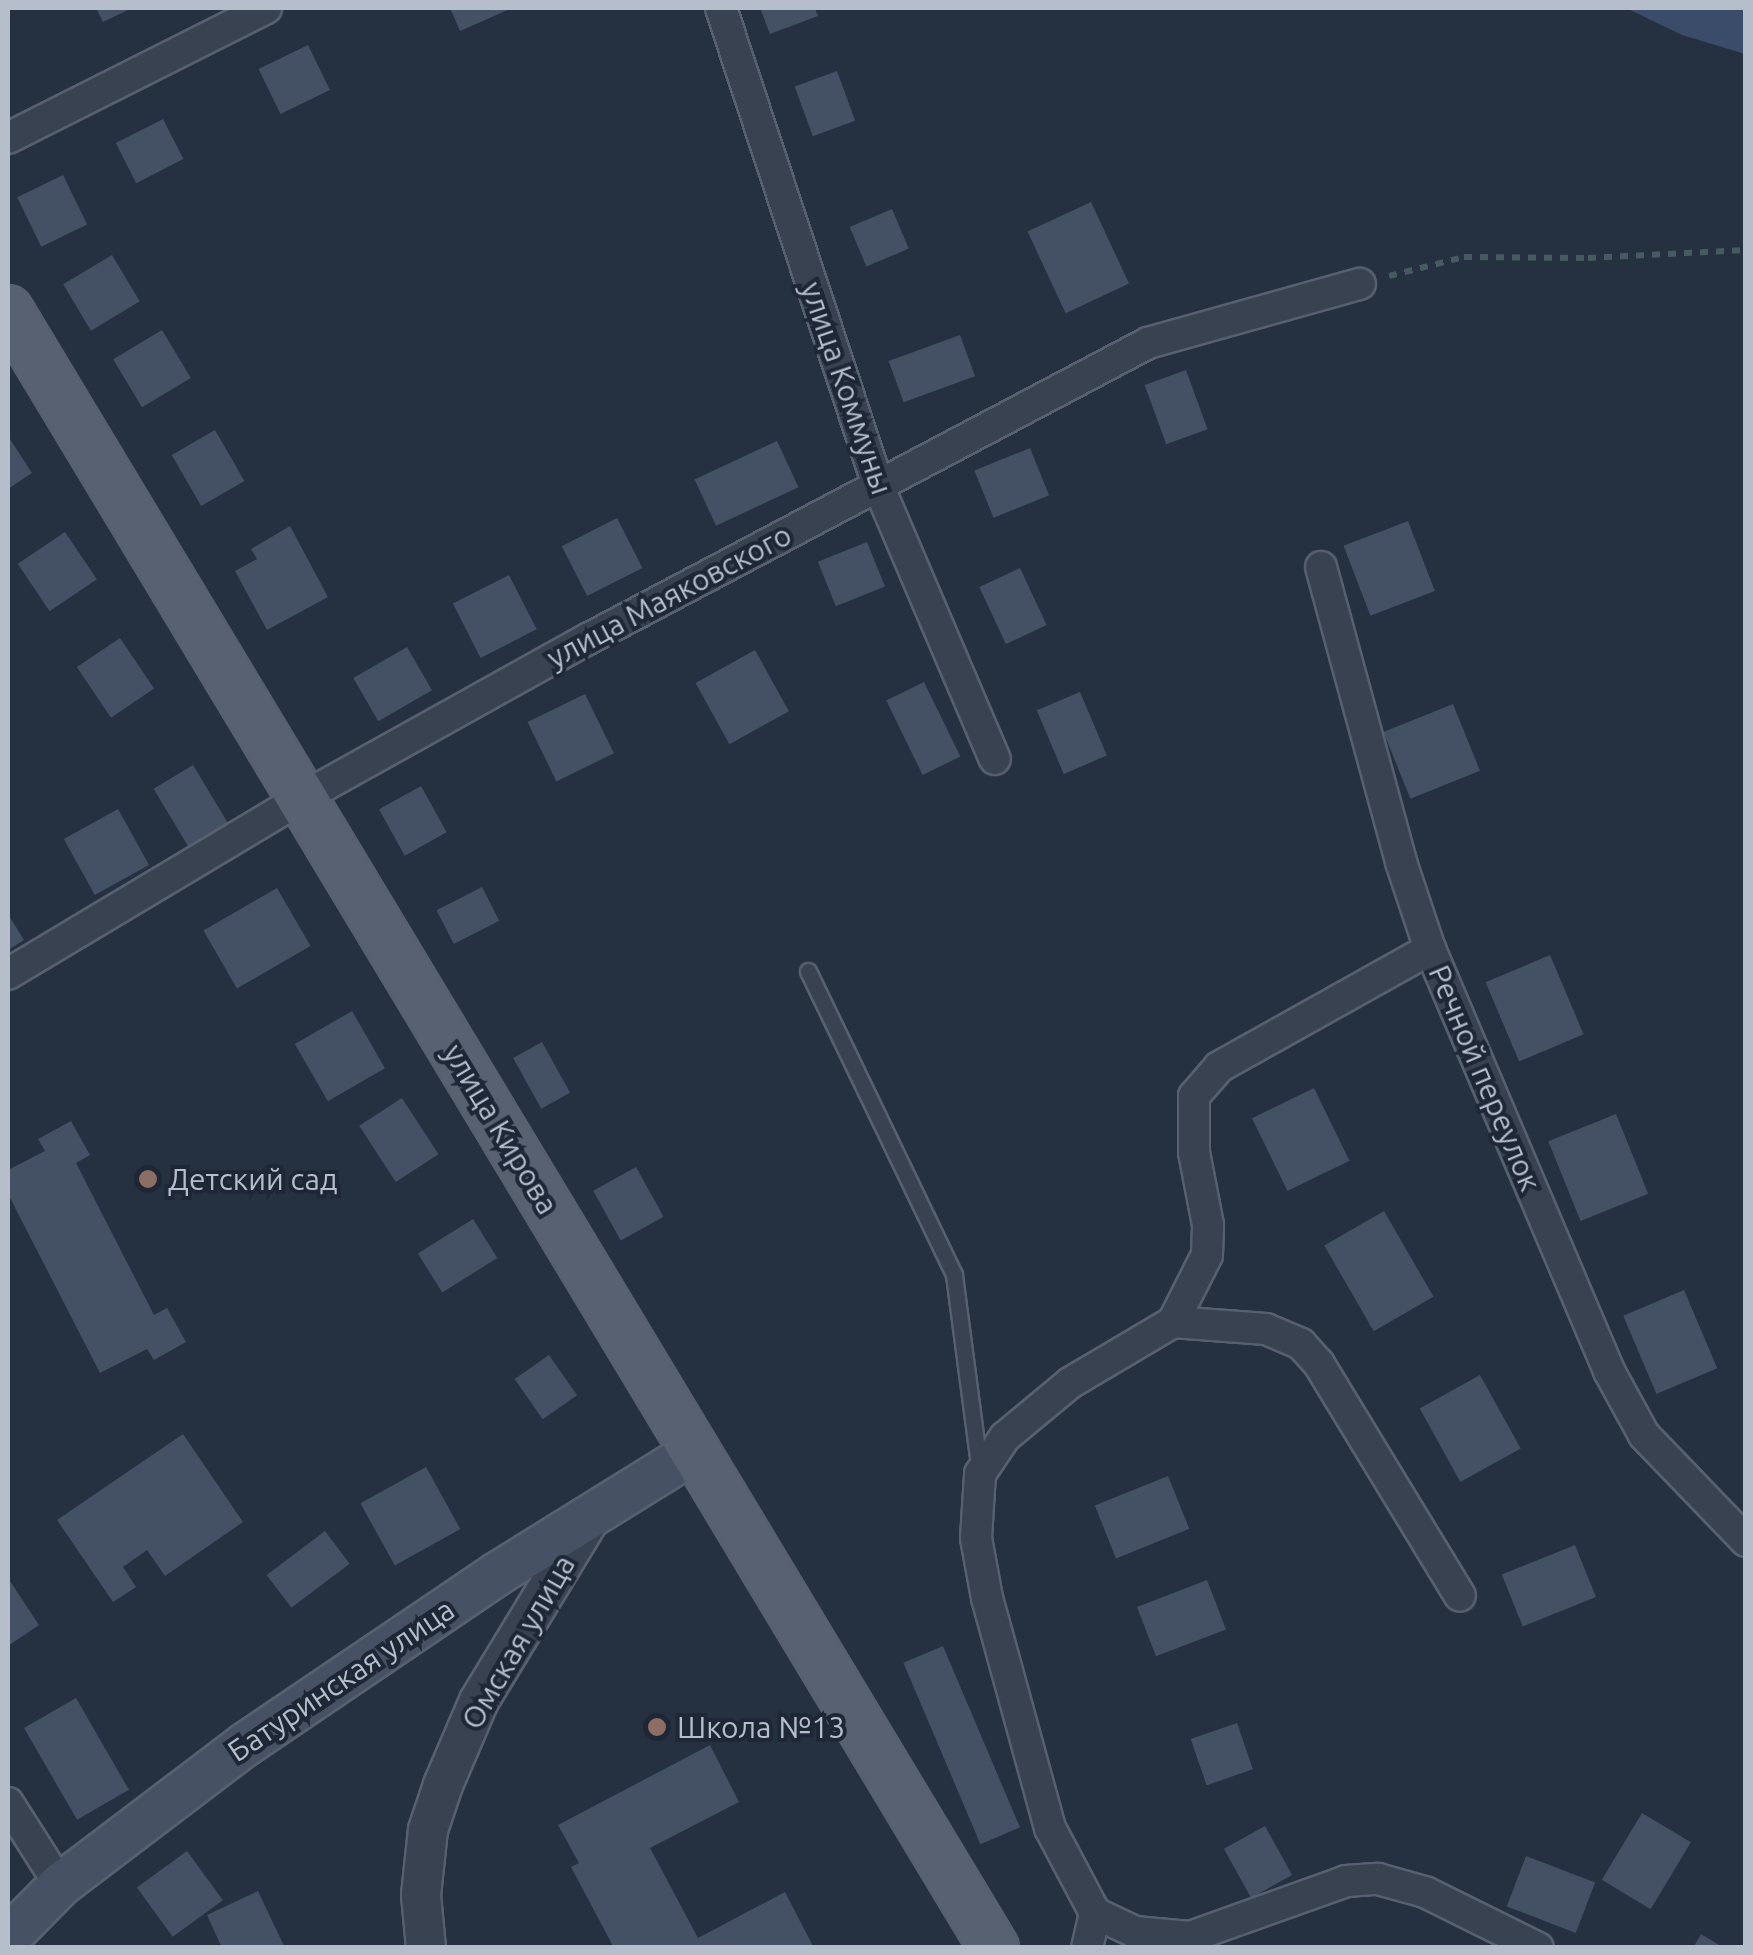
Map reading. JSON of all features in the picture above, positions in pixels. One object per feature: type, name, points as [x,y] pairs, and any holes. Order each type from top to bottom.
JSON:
[{"type":"main road","name":"улица Кирова","points":[[8,310],[994,1948]]},
{"type":"main road","name":"Батуринская улица","points":[[8,1938],[60,1884],[246,1744],[592,1515],[696,1451]]},
{"type":"street","points":[[8,138],[266,8]]},
{"type":"street","name":"улица Коммуны","points":[[721,8],[877,483],[996,759]]},
{"type":"street","name":"улица Маяковского","points":[[8,974],[302,798],[877,483],[1148,343],[1360,284]]},
{"type":"street","name":"Речной переулок","points":[[1321,567],[1401,862],[1430,948],[1609,1371],[1644,1435],[1746,1541]]},
{"type":"street","points":[[1430,948],[1219,1067],[1194,1096],[1194,1152],[1208,1224],[1207,1255],[1173,1322],[1070,1383],[1005,1437],[980,1474],[976,1538],[986,1598],[1050,1828],[1095,1913],[1135,1932],[1190,1936],[1346,1881],[1378,1880],[1424,1892],[1538,1948]]},
{"type":"street","points":[[1173,1322],[1266,1329],[1301,1344],[1319,1364],[1460,1596]]},
{"type":"street","name":"Омская улица","points":[[426,1948],[421,1895],[428,1830],[442,1785],[479,1700],[592,1515]]},
{"type":"street","points":[[8,1803],[60,1884]]},
{"type":"street","points":[[1087,1948],[1095,1913]]},
{"type":"lane","points":[[808,971],[954,1275],[980,1474]]},
{"type":"path","points":[[1360,284],[1464,256],[1588,258],[1746,250]]},
{"type":"water","points":[[1626,8],[1745,8],[1745,54],[1682,35]]},
{"type":"building","points":[[96,8],[132,8],[103,22]]},
{"type":"building","points":[[450,8],[512,8],[460,31]]},
{"type":"building","points":[[760,8],[815,8],[818,16],[770,34]]},
{"type":"building","points":[[308,45],[330,90],[280,114],[259,69]]},
{"type":"building","points":[[837,71],[855,121],[813,136],[795,86]]},
{"type":"building","points":[[163,119],[183,159],[136,183],[116,143]]},
{"type":"building","points":[[63,175],[87,224],[41,247],[17,197]]},
{"type":"building","points":[[1091,202],[1129,284],[1066,313],[1028,232]]},
{"type":"building","points":[[892,209],[909,249],[866,267],[850,227]]},
{"type":"building","points":[[112,255],[140,301],[91,331],[63,284]]},
{"type":"building","points":[[162,330],[191,378],[142,407],[113,359]]},
{"type":"building","points":[[960,335],[975,376],[904,402],[889,361]]},
{"type":"building","points":[[1186,370],[1208,429],[1166,444],[1145,385]]},
{"type":"building","points":[[215,430],[244,481],[201,506],[172,455]]},
{"type":"building","points":[[8,436],[32,473],[8,489]]},
{"type":"building","points":[[777,441],[799,487],[716,526],[695,479]]},
{"type":"building","points":[[1030,448],[1049,495],[993,518],[974,470]]},
{"type":"building","points":[[617,518],[642,568],[587,596],[562,546]]},
{"type":"building","points":[[1408,521],[1435,591],[1370,616],[1344,546]]},
{"type":"building","points":[[290,526],[328,597],[267,630],[235,571],[257,559],[251,549]]},
{"type":"building","points":[[65,532],[97,579],[50,611],[18,564]]},
{"type":"building","points":[[867,542],[885,587],[836,606],[818,562]]},
{"type":"building","points":[[1020,568],[1047,625],[1006,644],[979,587]]},
{"type":"building","points":[[509,575],[537,629],[481,658],[453,604]]},
{"type":"building","points":[[120,638],[154,689],[111,718],[77,667]]},
{"type":"building","points":[[407,647],[432,690],[378,721],[353,678]]},
{"type":"building","points":[[755,650],[789,711],[729,744],[696,683]]},
{"type":"building","points":[[924,682],[960,757],[923,775],[886,700]]},
{"type":"building","points":[[1080,692],[1107,756],[1064,774],[1037,710]]},
{"type":"building","points":[[585,694],[614,753],[556,781],[527,722]]},
{"type":"building","points":[[1453,704],[1480,771],[1410,799],[1383,732]]},
{"type":"building","points":[[193,765],[229,825],[190,849],[154,789]]},
{"type":"building","points":[[421,786],[447,832],[405,856],[379,809]]},
{"type":"building","points":[[118,809],[149,865],[95,895],[64,839]]},
{"type":"building","points":[[482,887],[499,921],[454,944],[437,910]]},
{"type":"building","points":[[277,888],[310,946],[237,989],[203,930]]},
{"type":"building","points":[[8,914],[24,940],[8,950]]},
{"type":"building","points":[[1550,955],[1584,1034],[1519,1062],[1486,982]]},
{"type":"building","points":[[352,1011],[385,1068],[328,1101],[295,1044]]},
{"type":"building","points":[[542,1042],[570,1093],[541,1109],[513,1058]]},
{"type":"building","points":[[1314,1088],[1350,1161],[1287,1191],[1252,1118]]},
{"type":"building","points":[[402,1098],[438,1154],[396,1182],[359,1126]]},
{"type":"building","points":[[1616,1114],[1648,1194],[1581,1221],[1548,1141]]},
{"type":"building","points":[[71,1121],[90,1155],[76,1163],[154,1315],[167,1308],[186,1342],[154,1360],[147,1349],[100,1373],[8,1194],[8,1170],[45,1151],[38,1139]]},
{"type":"building","points":[[636,1167],[664,1217],[621,1241],[593,1191]]},
{"type":"building","points":[[1384,1211],[1434,1297],[1374,1331],[1324,1246]]},
{"type":"building","points":[[473,1219],[497,1258],[442,1292],[418,1253]]},
{"type":"building","points":[[1684,1290],[1717,1368],[1656,1394],[1623,1316]]},
{"type":"building","points":[[549,1355],[577,1395],[543,1419],[515,1379]]},
{"type":"building","points":[[1480,1375],[1521,1448],[1460,1482],[1420,1408]]},
{"type":"building","points":[[183,1434],[243,1522],[165,1576],[147,1550],[123,1567],[136,1587],[113,1602],[57,1520]]},
{"type":"building","points":[[426,1467],[460,1529],[395,1565],[360,1503]]},
{"type":"building","points":[[1168,1476],[1189,1529],[1116,1558],[1095,1506]]},
{"type":"building","points":[[325,1531],[350,1564],[291,1608],[267,1575]]},
{"type":"building","points":[[1575,1545],[1596,1597],[1523,1627],[1502,1575]]},
{"type":"building","points":[[8,1578],[39,1625],[8,1646]]},
{"type":"building","points":[[1207,1580],[1226,1629],[1156,1656],[1137,1607]]},
{"type":"building","points":[[943,1646],[1020,1827],[980,1844],[903,1663]]},
{"type":"building","points":[[76,1698],[129,1790],[77,1820],[24,1728]]},
{"type":"building","points":[[1237,1723],[1253,1769],[1207,1785],[1191,1739]]},
{"type":"building","points":[[710,1745],[739,1802],[650,1848],[698,1938],[785,1892],[814,1948],[614,1948],[571,1867],[579,1863],[558,1825]]},
{"type":"building","points":[[1642,1813],[1691,1842],[1651,1909],[1602,1880]]},
{"type":"building","points":[[1265,1826],[1292,1875],[1251,1898],[1224,1849]]},
{"type":"building","points":[[187,1851],[223,1900],[173,1937],[137,1887]]},
{"type":"building","points":[[1526,1856],[1595,1883],[1576,1933],[1507,1906]]},
{"type":"building","points":[[258,1891],[285,1948],[222,1948],[207,1915]]},
{"type":"building","points":[[1701,1934],[1724,1948],[1693,1948]]},
{"type":"place","name":"Детский сад","points":[[148,1179]]},
{"type":"place","name":"Школа №13","points":[[657,1727]]}]
